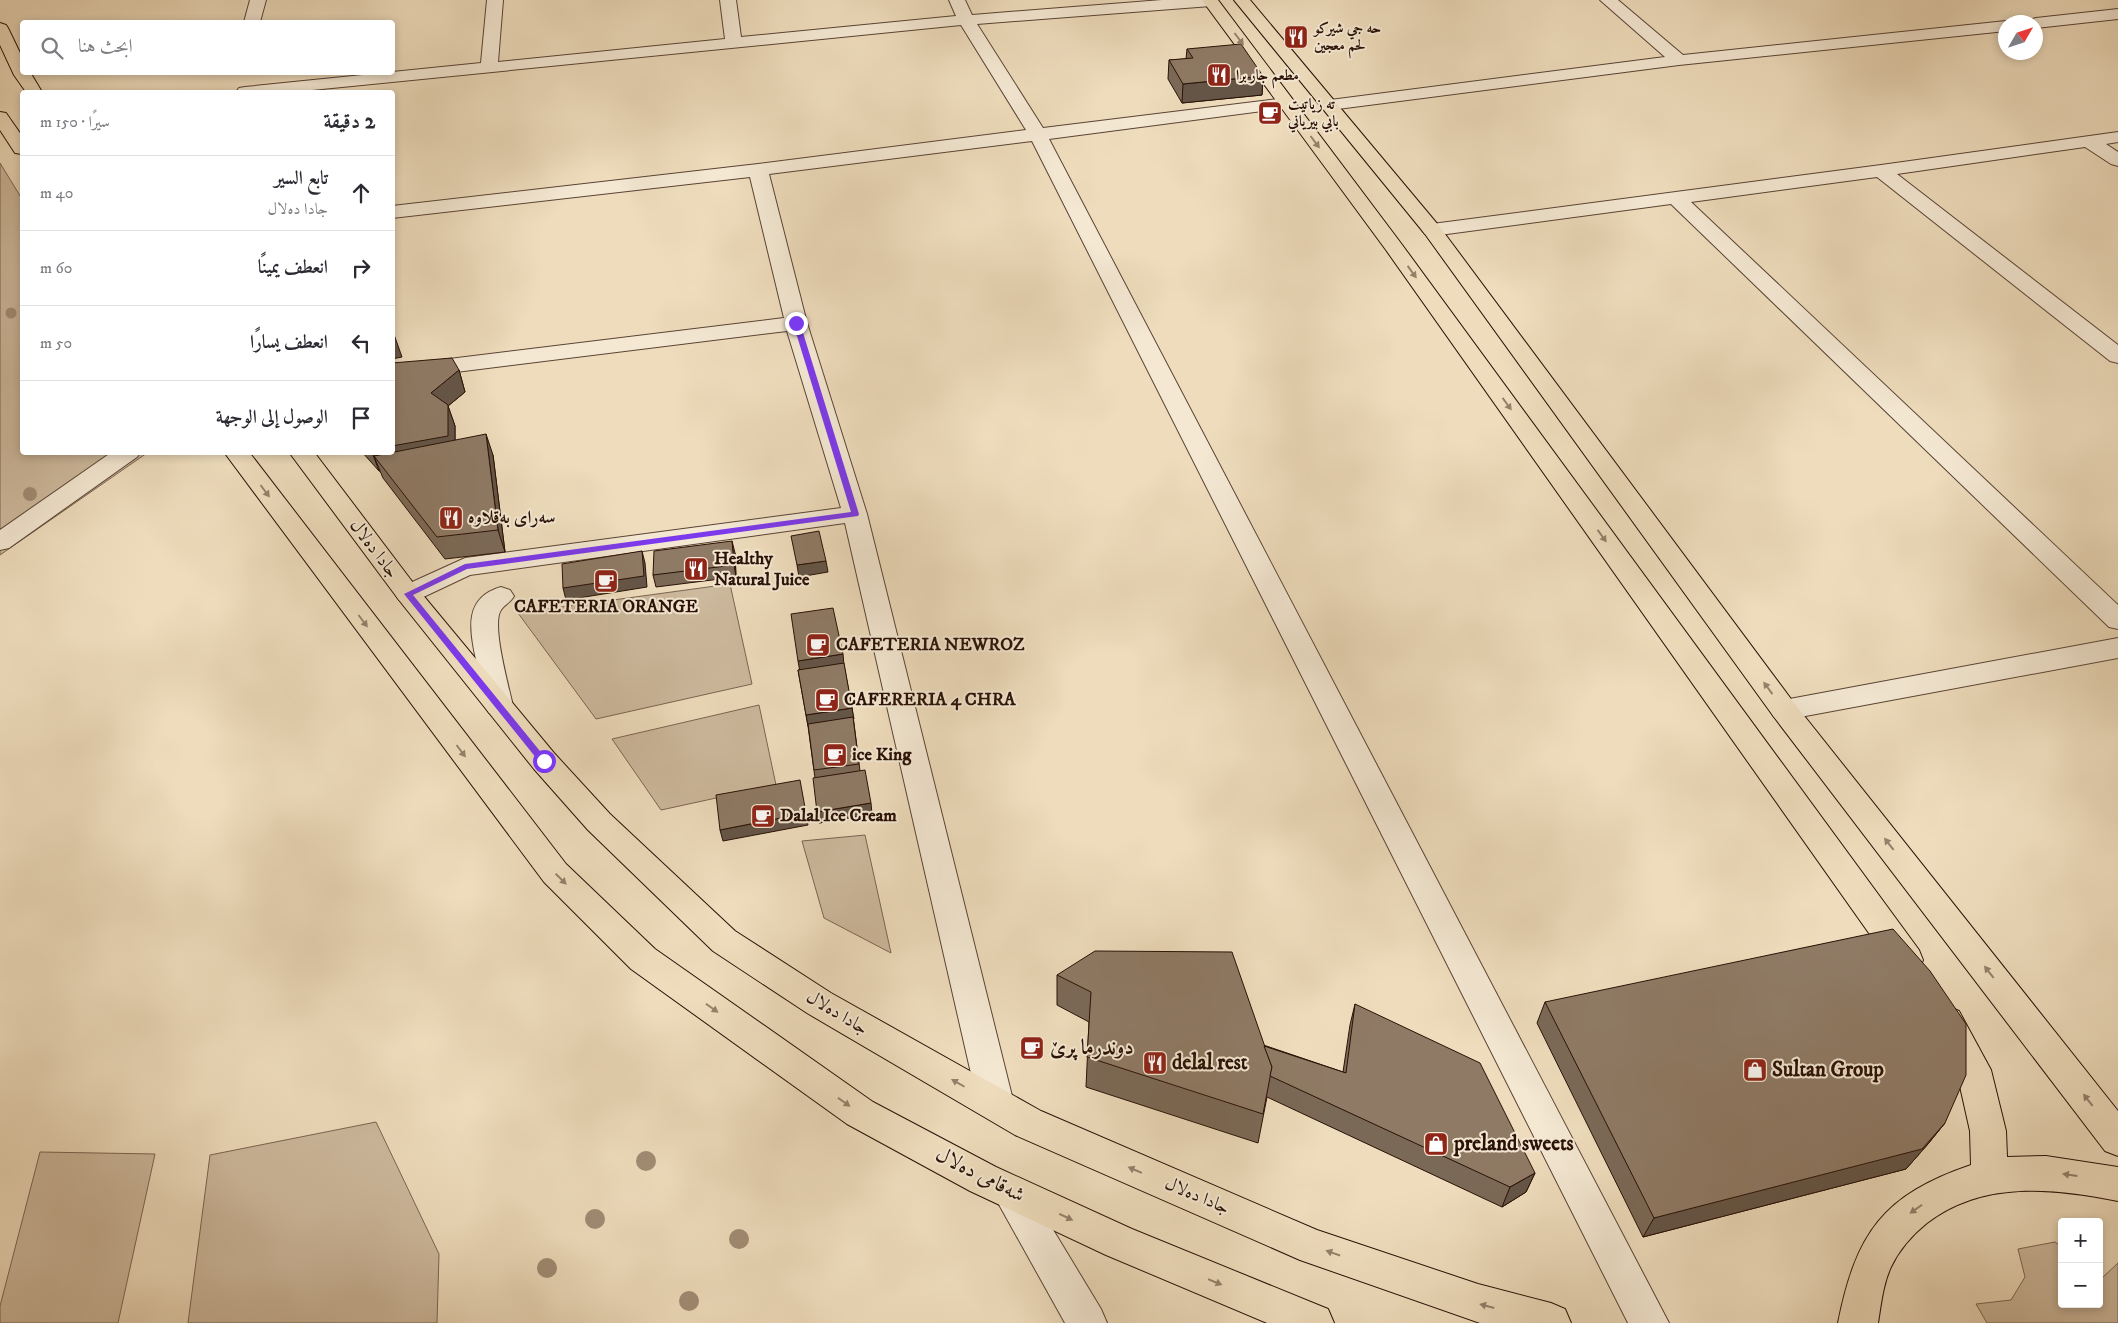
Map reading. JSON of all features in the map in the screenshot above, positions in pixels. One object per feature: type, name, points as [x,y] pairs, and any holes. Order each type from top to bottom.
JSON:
[{"type":"main road","points":[[1242,0],[1432,230],[1784,710],[2118,1139]]},
{"type":"main road","points":[[1210,1],[1399,254],[1920,977]]},
{"type":"main road","points":[[0,28],[20,69]]},
{"type":"main road","points":[[23,75],[33,90]]},
{"type":"main road","points":[[0,117],[20,146]]},
{"type":"main road","name":"شەقامی دەلال","points":[[238,455],[555,873],[643,958],[860,1113],[1010,1192],[1119,1242],[1314,1323]]},
{"type":"main road","name":"جادا دەلال","points":[[303,455],[408,594],[544,761],[599,822],[724,941],[819,1004],[1028,1123],[1313,1247],[1478,1303],[1551,1323]]},
{"type":"main road","points":[[1936,1002],[1974,1070],[1988,1131],[1989,1176]]},
{"type":"main road","points":[[1858,1323],[1865,1283],[1883,1243],[1911,1212],[1947,1189],[1989,1176],[2020,1172],[2054,1173],[2118,1184]]},
{"type":"street","points":[[253,20],[258,0]]},
{"type":"street","points":[[489,69],[495,0]]},
{"type":"street","points":[[728,0],[734,44]]},
{"type":"street","points":[[957,0],[966,20],[1037,134],[1649,1323]]},
{"type":"street","points":[[1608,0],[1679,60]]},
{"type":"street","points":[[239,88],[489,69],[966,20],[1210,1]]},
{"type":"street","points":[[2087,4],[2114,17]]},
{"type":"street","points":[[2043,22],[2114,17]]},
{"type":"street","points":[[1330,105],[1679,60],[1998,27]]},
{"type":"street","points":[[395,212],[758,170],[1286,103]]},
{"type":"street","points":[[1432,230],[2118,138]]},
{"type":"street","points":[[2090,142],[2118,160]]},
{"type":"street","points":[[758,170],[796,323],[855,514],[996,1104]]},
{"type":"street","points":[[1881,171],[2118,356]]},
{"type":"street","points":[[1676,198],[2118,620]]},
{"type":"street","points":[[395,373],[796,323]]},
{"type":"street","points":[[0,542],[125,455]]},
{"type":"street","points":[[408,594],[465,567],[855,514]]},
{"type":"street","points":[[499,706],[483,627],[488,606],[500,596]]},
{"type":"street","points":[[1784,710],[2118,648]]},
{"type":"street","points":[[1010,1192],[1087,1323]]},
{"type":"shaded area","points":[[0,163],[20,196],[20,455],[144,455],[0,555]]},
{"type":"shaded area","points":[[730,584],[752,684],[596,719],[518,613]]},
{"type":"shaded area","points":[[759,705],[776,785],[661,810],[612,739]]},
{"type":"shaded area","points":[[865,835],[891,953],[824,918],[802,841]]},
{"type":"shaded area","points":[[376,1122],[439,1254],[437,1323],[188,1323],[210,1155]]},
{"type":"shaded area","points":[[40,1152],[155,1154],[118,1323],[0,1323],[0,1306]]},
{"type":"shaded area","points":[[2055,1242],[2058,1244],[2058,1308],[2103,1308],[2103,1277],[2118,1263],[2118,1323],[1987,1323],[1976,1304],[2011,1300],[2025,1277],[2018,1249]]},
{"type":"building","points":[[1241,44],[1263,76],[1183,84],[1169,60],[1193,58],[1187,49]]},
{"type":"building","points":[[452,358],[459,370],[431,393],[448,405],[448,436],[395,445],[395,363]]},
{"type":"building","points":[[486,434],[498,530],[437,537],[374,456],[395,455],[395,452]]},
{"type":"building","points":[[819,531],[826,561],[797,565],[791,536]]},
{"type":"building","points":[[732,541],[734,565],[653,575],[654,551]]},
{"type":"building","points":[[642,551],[644,576],[563,588],[562,564]]},
{"type":"building","name":"CAFETERIA NEWROZ","points":[[833,608],[843,654],[798,661],[791,614]]},
{"type":"building","name":"CAFERERIA 4 CHRA","points":[[844,663],[852,708],[806,715],[798,670]]},
{"type":"building","name":"ice King","points":[[853,717],[859,764],[814,770],[808,724]]},
{"type":"building","points":[[865,770],[871,803],[817,812],[813,778]]},
{"type":"building","name":"Dalal Ice Cream","points":[[800,780],[806,813],[720,830],[716,795]]},
{"type":"building","name":"Sultan Group","points":[[1893,929],[1930,971],[1966,1024],[1966,1075],[1945,1123],[1922,1149],[1654,1218],[1545,1002]]},
{"type":"building","points":[[1095,951],[1232,952],[1272,1067],[1263,1114],[1087,1057],[1091,992],[1057,975]]},
{"type":"building","name":"preland sweets","points":[[1355,1004],[1480,1063],[1535,1173],[1510,1187],[1270,1076],[1272,1067],[1264,1046],[1346,1073]]},
{"type":"place","name":"حه جي شيركو لحم معجين","points":[[1296,37]]},
{"type":"place","name":"مطعم جار برا","points":[[1219,75]]},
{"type":"place","name":"ته زياتيت بابي بيرياني","points":[[1270,113]]},
{"type":"place","name":"سەراى بەقلاوە","points":[[451,518]]},
{"type":"place","name":"Healthy Natural Juice","points":[[696,569]]},
{"type":"place","name":"CAFETERIA ORANGE","points":[[606,581]]},
{"type":"place","name":"CAFETERIA NEWROZ","points":[[818,645]]},
{"type":"place","name":"CAFERERIA 4 CHRA","points":[[827,700]]},
{"type":"place","name":"ice King","points":[[835,755]]},
{"type":"place","name":"Dalal Ice Cream","points":[[763,816]]},
{"type":"place","name":"دوندرما پرێ","points":[[1032,1048]]},
{"type":"place","name":"delal rest","points":[[1155,1063]]},
{"type":"place","name":"Sultan Group","points":[[1755,1070]]},
{"type":"place","name":"preland sweets","points":[[1436,1144]]},
{"type":"route","points":[[544,761],[408,594],[465,567],[855,514],[796,323]]}]
